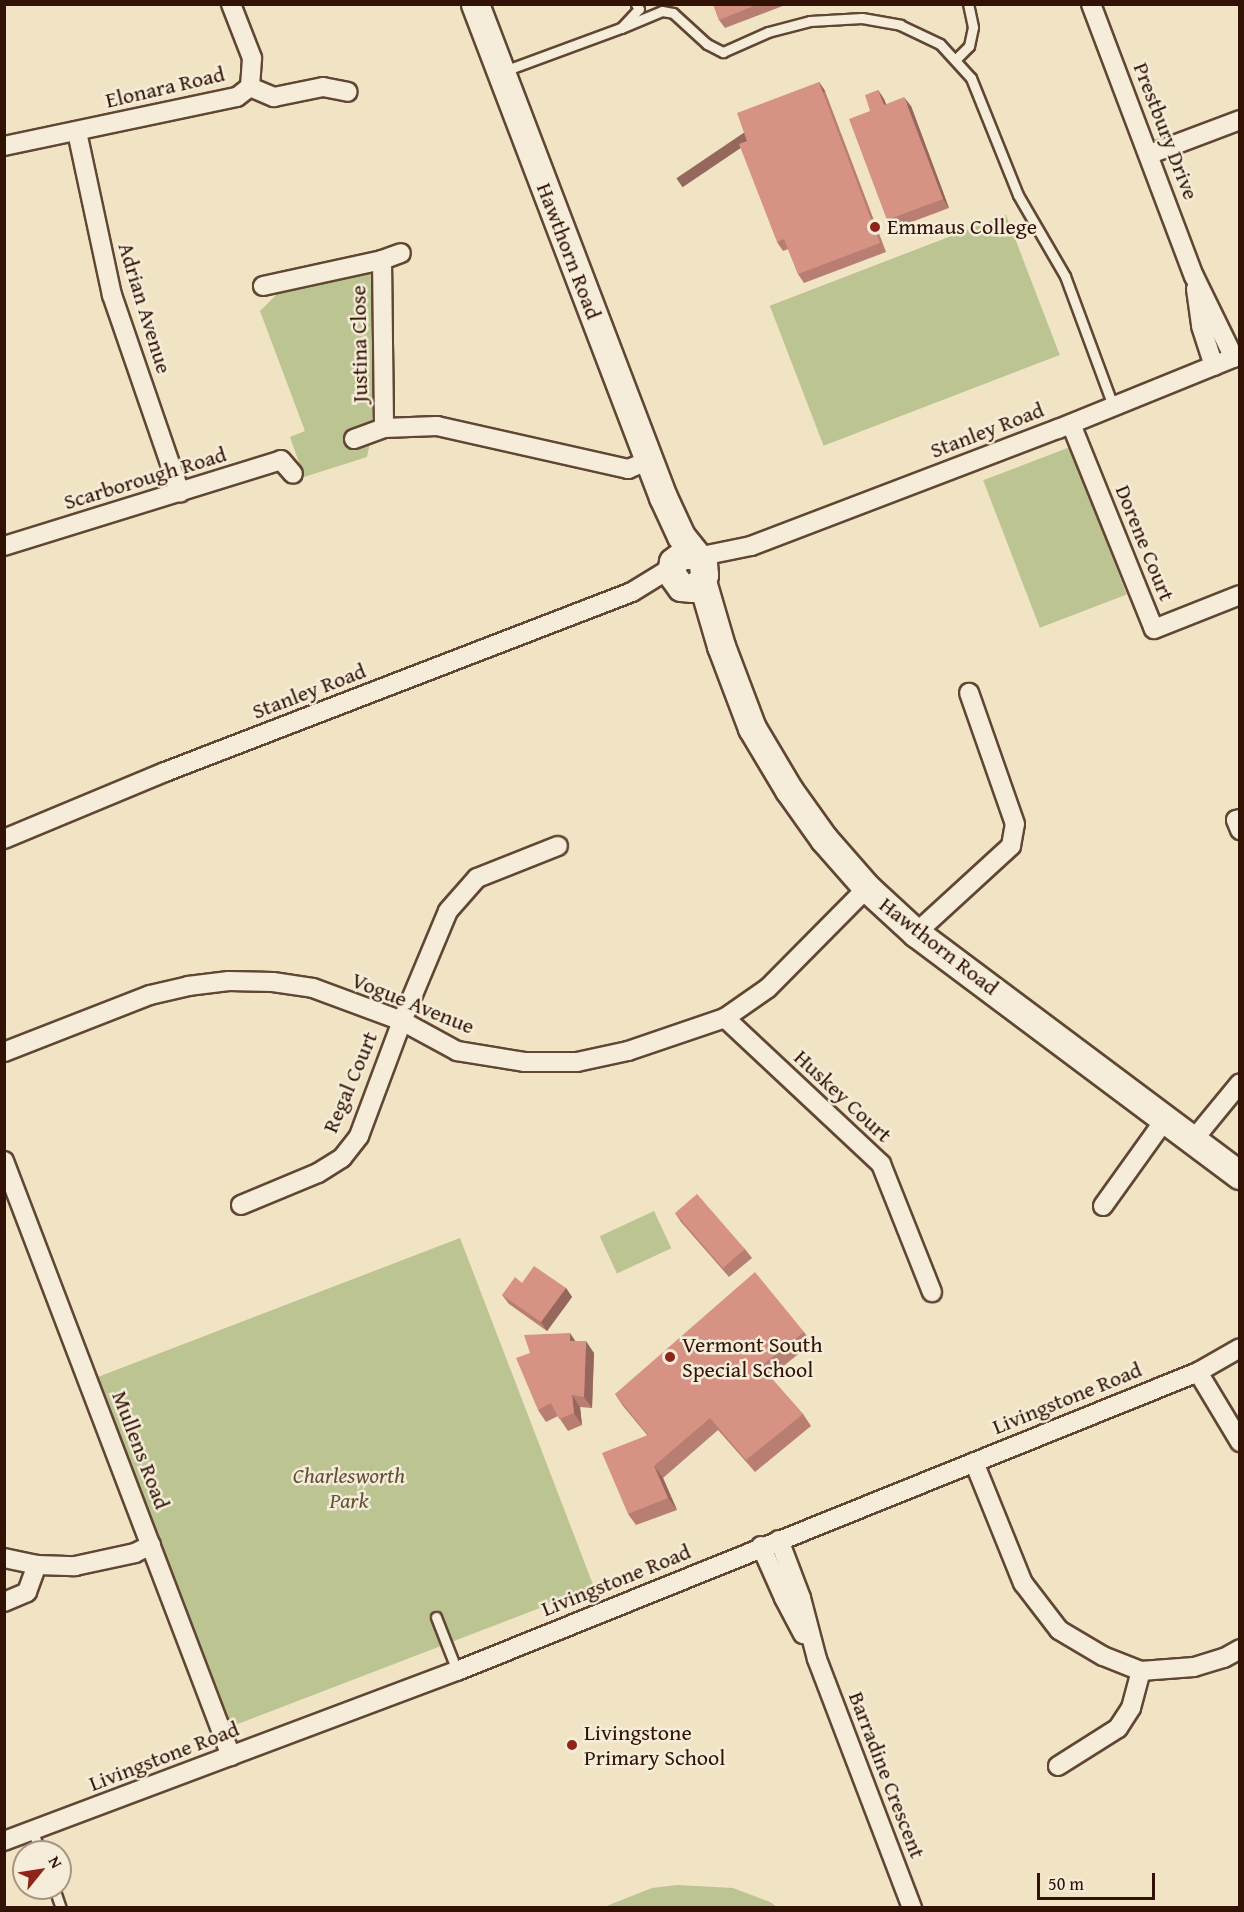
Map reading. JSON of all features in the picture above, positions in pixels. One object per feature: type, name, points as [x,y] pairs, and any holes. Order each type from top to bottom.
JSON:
[{"type":"main road","name":"Hawthorn Road","points":[[475,4],[648,461],[681,536],[687,572],[720,646],[752,728],[789,790],[824,839],[867,888],[916,933],[1166,1118],[1239,1175]]},
{"type":"street","name":"Elonara Road","points":[[4,146],[237,97],[250,87],[252,58],[231,4]]},
{"type":"street","name":"Prestbury Drive","points":[[1091,4],[1150,154],[1194,276],[1237,357]]},
{"type":"street","points":[[250,87],[274,97],[323,87],[348,92]]},
{"type":"street","points":[[1150,154],[1239,120]]},
{"type":"street","name":"Adrian Avenue","points":[[77,132],[112,295],[180,493]]},
{"type":"street","name":"Justina Close","points":[[263,286],[382,260],[401,253]]},
{"type":"street","name":"Justina Close","points":[[382,260],[384,428]]},
{"type":"street","name":"Prestbury Drive","points":[[1194,276],[1201,326],[1214,366]]},
{"type":"street","name":"Stanley Road","points":[[4,839],[165,772],[1071,424],[1237,357]]},
{"type":"street","name":"Dorene Court","points":[[1071,424],[1154,629],[1239,595]]},
{"type":"street","points":[[354,439],[384,428],[437,426],[628,469],[648,461]]},
{"type":"street","name":"Scarborough Road","points":[[4,546],[281,460],[293,474]]},
{"type":"street","points":[[916,933],[1011,846],[1016,824],[969,693]]},
{"type":"street","points":[[1239,819],[1236,820],[1239,830]]},
{"type":"street","name":"Regal Court","points":[[241,1205],[318,1173],[342,1158],[358,1136],[402,1021],[448,911],[477,878],[558,846]]},
{"type":"street","name":"Vogue Avenue","points":[[4,1052],[150,995],[188,986],[229,981],[273,982],[313,988],[402,1021],[457,1051],[524,1062],[577,1062],[628,1051],[724,1018],[768,988],[867,888]]},
{"type":"street","name":"Huskey Court","points":[[724,1018],[881,1164],[932,1292]]},
{"type":"street","points":[[1194,1139],[1239,1083]]},
{"type":"street","points":[[1102,1206],[1166,1118]]},
{"type":"street","name":"Mullens Road","points":[[4,1161],[231,1756]]},
{"type":"street","name":"Livingstone Road","points":[[4,1841],[457,1671],[761,1546],[1198,1372],[1239,1348]]},
{"type":"street","points":[[1198,1372],[1239,1442]]},
{"type":"street","points":[[974,1462],[1023,1583],[1059,1630],[1103,1656],[1142,1671],[1194,1667],[1224,1658],[1239,1649]]},
{"type":"street","name":"Barradine Crescent","points":[[779,1540],[801,1598],[817,1659],[912,1908]]},
{"type":"street","points":[[4,1558],[37,1565],[75,1566],[135,1553],[151,1545]]},
{"type":"street","name":"Barradine Crescent","points":[[761,1546],[784,1598],[817,1659]]},
{"type":"street","points":[[4,1602],[27,1592],[37,1565]]},
{"type":"street","points":[[1058,1766],[1118,1728],[1131,1708],[1142,1671]]},
{"type":"lane","points":[[621,28],[639,9],[636,4]]},
{"type":"lane","points":[[955,60],[969,46],[973,27],[968,4]]},
{"type":"lane","points":[[501,72],[662,11],[673,13],[707,44],[723,52],[768,32],[810,21],[861,18],[900,24],[940,44],[971,78],[1017,195],[1065,276],[1113,406]]},
{"type":"lane","points":[[436,1617],[457,1671]]},
{"type":"lane","points":[[33,1831],[36,1840]]},
{"type":"green space","points":[[1006,215],[1060,355],[824,446],[770,306]]},
{"type":"green space","points":[[378,268],[376,412],[367,457],[304,477],[290,437],[305,431],[260,311],[282,289]]},
{"type":"green space","points":[[1070,447],[1127,595],[1040,628],[983,480]]},
{"type":"green space","points":[[654,1211],[671,1248],[617,1274],[600,1236]]},
{"type":"green space","name":"Charlesworth Park","points":[[460,1238],[594,1587],[232,1726],[98,1377]]},
{"type":"green space","points":[[677,1885],[733,1888],[770,1902],[777,1907],[604,1907],[652,1888]]},
{"type":"building","points":[[713,4],[759,4],[719,20]]},
{"type":"building","points":[[819,82],[880,243],[798,274],[784,239],[777,242],[739,144],[747,141],[737,113]]},
{"type":"building","points":[[878,90],[884,105],[904,97],[943,199],[887,220],[849,119],[870,111],[865,95]]},
{"type":"building","points":[[697,1194],[745,1249],[723,1268],[675,1213]]},
{"type":"building","points":[[534,1266],[566,1288],[541,1322],[502,1295],[515,1277],[522,1283]]},
{"type":"building","points":[[755,1272],[804,1332],[761,1366],[803,1414],[746,1460],[710,1418],[654,1466],[668,1498],[628,1514],[602,1453],[648,1435],[615,1394]]},
{"type":"building","points":[[570,1333],[570,1341],[586,1341],[584,1397],[572,1395],[574,1413],[559,1419],[551,1403],[538,1410],[516,1358],[530,1353],[524,1335]]},
{"type":"place","name":"Emmaus College","points":[[875,227]]},
{"type":"place","name":"Vermont South Special School","points":[[670,1357]]},
{"type":"place","name":"Livingstone Primary School","points":[[572,1745]]}]
